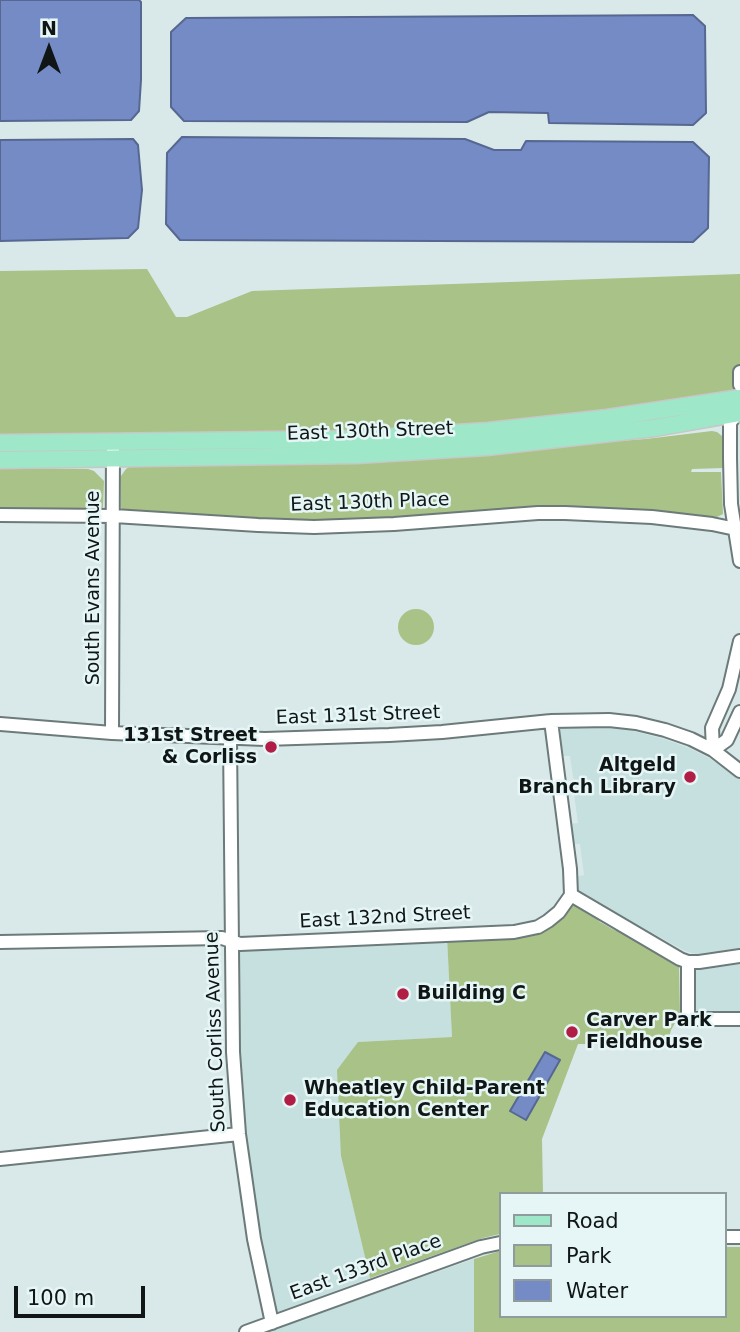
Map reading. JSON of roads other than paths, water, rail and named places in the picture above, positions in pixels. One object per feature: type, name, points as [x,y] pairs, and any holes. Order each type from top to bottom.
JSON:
[{"type":"main road","name":"East 130th Street","points":[[0,443],[113,451],[357,455],[486,447],[655,428],[740,408]]},
{"type":"main road","name":"East 130th Street","points":[[0,460],[113,451]]},
{"type":"street","points":[[740,372],[740,385]]},
{"type":"street","points":[[740,408],[730,423],[731,491],[740,561]]},
{"type":"street","name":"South Evans Avenue","points":[[112,733],[113,451]]},
{"type":"street","name":"East 130th Place","points":[[0,515],[114,516],[314,527],[565,513],[652,517],[737,529]]},
{"type":"street","points":[[713,750],[712,728],[729,689],[740,641]]},
{"type":"street","points":[[713,750],[727,740],[740,712]]},
{"type":"street","name":"East 131st Street","points":[[0,724],[112,733],[230,738],[380,736],[589,719],[635,723],[665,730],[713,750],[740,771]]},
{"type":"street","points":[[551,721],[571,895],[688,962],[740,956]]},
{"type":"street","name":"South Corliss Avenue","points":[[230,738],[233,1052],[239,1134],[254,1238],[272,1323]]},
{"type":"street","name":"East 132nd Street","points":[[0,942],[222,938],[240,944],[514,932],[538,927],[548,921],[559,912],[571,895]]},
{"type":"street","points":[[688,962],[688,1019],[740,1019]]},
{"type":"street","points":[[0,1159],[239,1134]]},
{"type":"street","name":"East 133rd Place","points":[[246,1332],[470,1251],[498,1244]]},
{"type":"water","points":[[0,0],[139,0],[139,111],[131,120],[0,121]]},
{"type":"water","points":[[693,15],[705,26],[706,113],[693,125],[549,123],[548,113],[489,112],[467,122],[184,121],[171,107],[171,32],[186,18]]},
{"type":"water","points":[[182,137],[465,139],[494,150],[521,150],[526,141],[693,142],[709,157],[708,228],[693,242],[180,240],[166,224],[167,153]]},
{"type":"water","points":[[133,139],[138,145],[142,190],[138,228],[128,238],[0,241],[0,140]]},
{"type":"water","points":[[545,1052],[560,1060],[526,1120],[510,1111]]},
{"type":"place","name":"131st Street & Corliss","points":[[271,747]]},
{"type":"place","name":"Altgeld Branch Library","points":[[690,777]]},
{"type":"place","name":"Building C","points":[[403,994]]},
{"type":"place","name":"Carver Park Fieldhouse","points":[[572,1032]]},
{"type":"place","name":"Wheatley Child-Parent Education Center","points":[[290,1100]]}]
